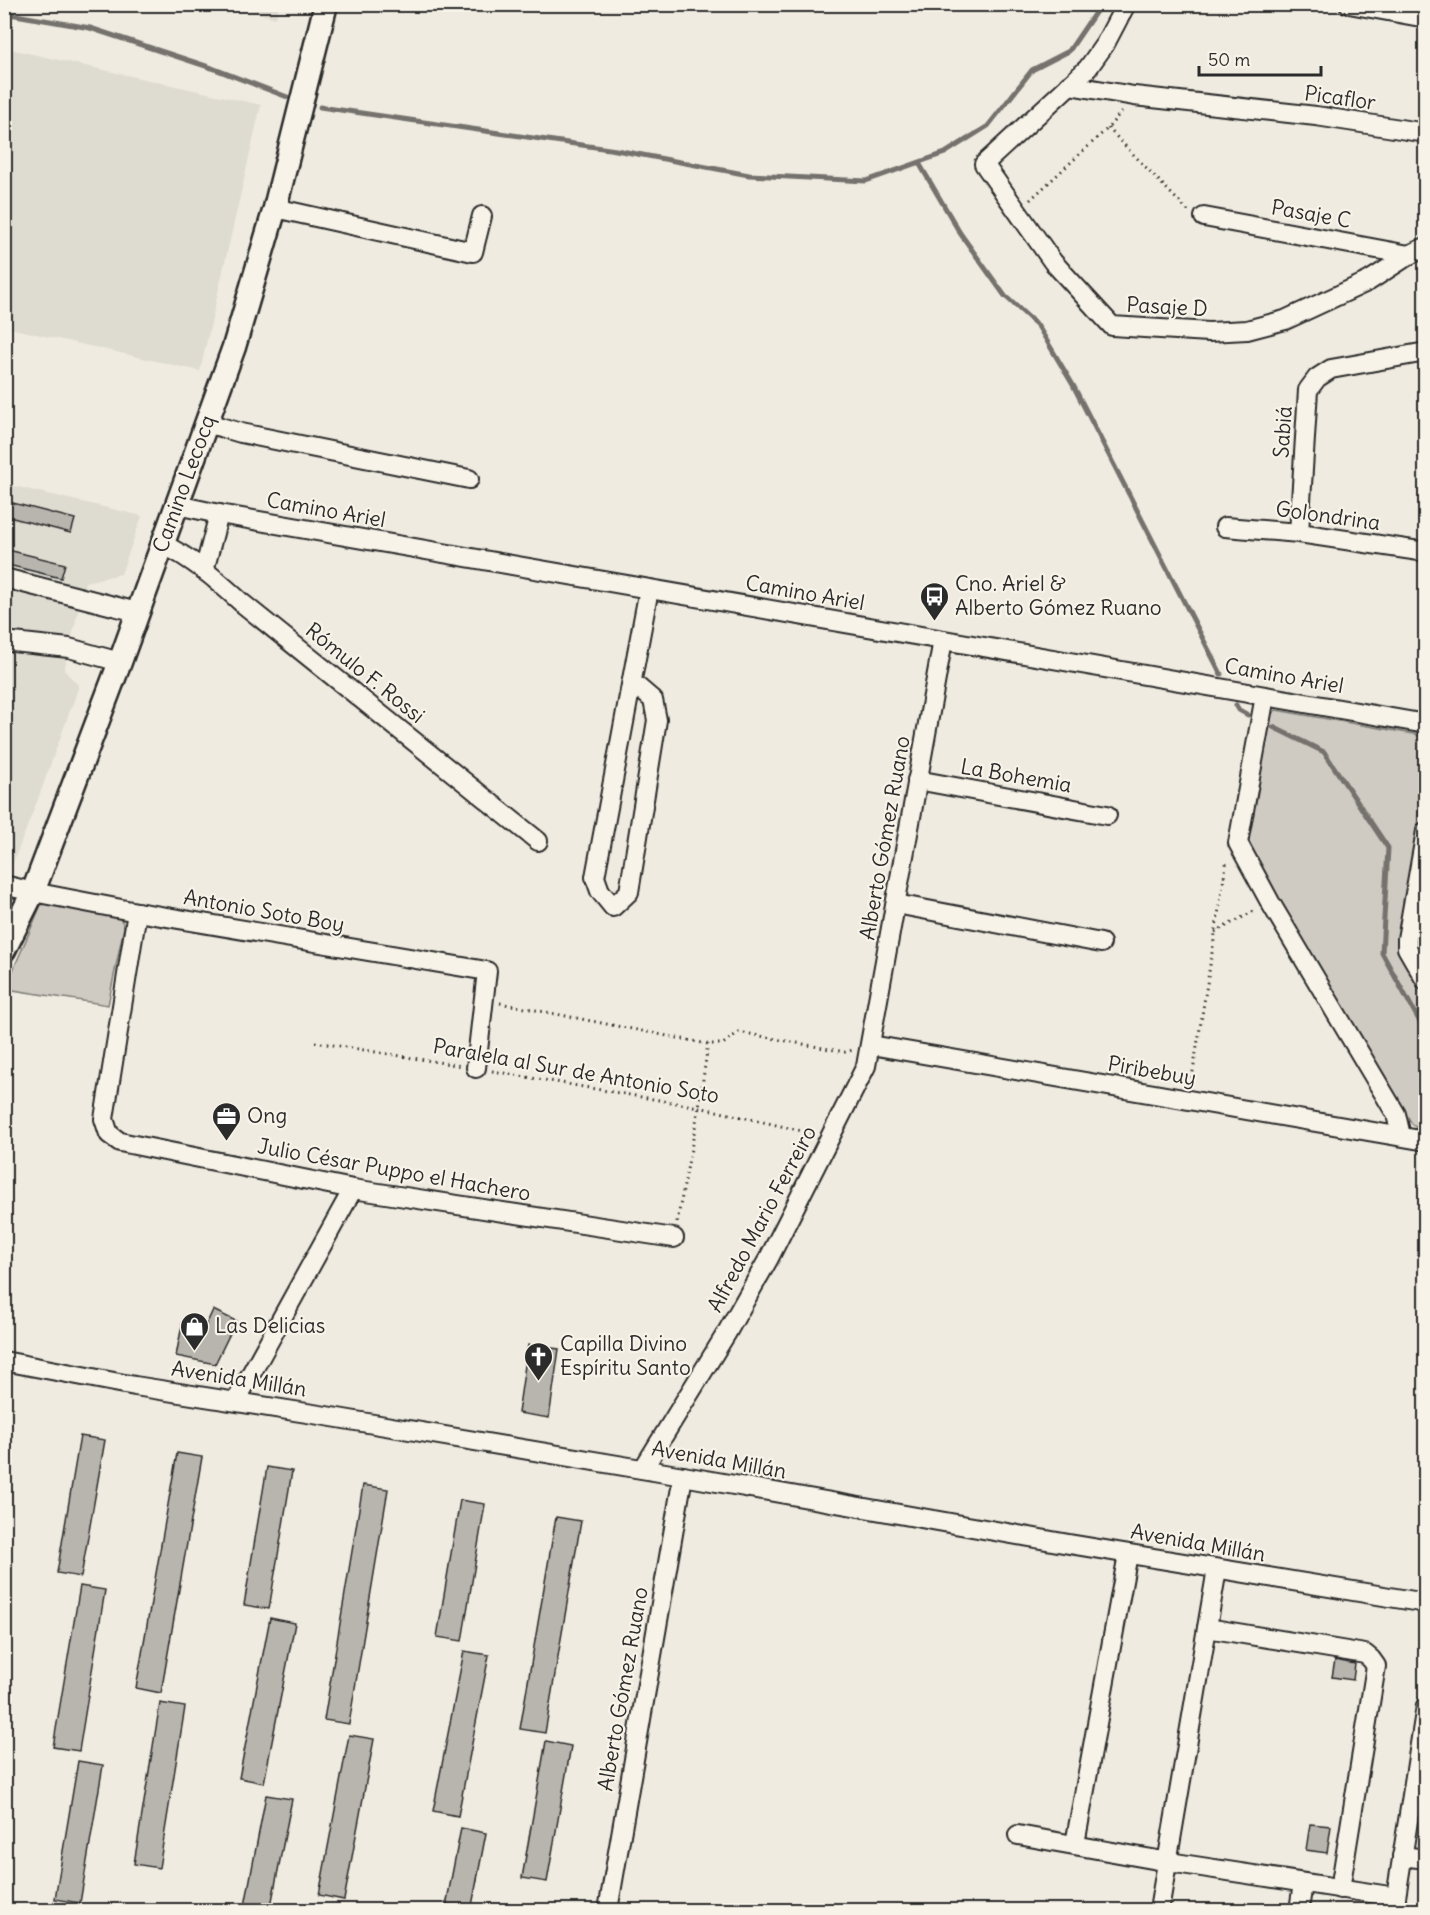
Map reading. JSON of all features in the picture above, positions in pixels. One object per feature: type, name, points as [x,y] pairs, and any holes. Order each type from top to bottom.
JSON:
[{"type":"main road","name":"Camino Lecocq","points":[[4,950],[33,892],[120,662],[234,347],[275,208],[326,4]]},
{"type":"street","points":[[1069,85],[1088,68],[1100,52],[1126,4]]},
{"type":"street","points":[[1349,4],[1425,18]]},
{"type":"street","name":"Picaflor","points":[[1069,85],[1134,96],[1316,117],[1425,133]]},
{"type":"street","name":"Pasaje D","points":[[1069,85],[984,164],[1053,262],[1112,326],[1209,333],[1247,330],[1285,320],[1369,281],[1417,251]]},
{"type":"street","points":[[275,208],[473,252],[482,216]]},
{"type":"street","name":"Pasaje C","points":[[1204,217],[1417,251]]},
{"type":"street","name":"Sabiá","points":[[1299,533],[1308,390],[1317,378],[1331,369],[1425,352]]},
{"type":"street","points":[[207,423],[241,433],[469,479]]},
{"type":"street","name":"Camino Ariel","points":[[177,505],[1425,724]]},
{"type":"street","points":[[204,571],[219,514]]},
{"type":"street","name":"Golondrina","points":[[1225,526],[1299,533],[1425,552]]},
{"type":"street","name":"Rómulo F. Rossi","points":[[162,544],[178,552],[204,571],[538,841]]},
{"type":"street","points":[[4,578],[137,612]]},
{"type":"street","points":[[632,682],[653,700],[657,720],[628,892],[613,907],[600,891],[596,877],[649,589]]},
{"type":"street","name":"Alberto Gómez Ruano","points":[[871,1045],[943,640]]},
{"type":"street","points":[[4,641],[69,648],[120,662]]},
{"type":"street","points":[[1265,696],[1238,843],[1270,902],[1396,1114],[1401,1136]]},
{"type":"street","name":"La Bohemia","points":[[917,780],[1107,815]]},
{"type":"street","points":[[1425,831],[1407,948],[1425,981]]},
{"type":"street","name":"Antonio Soto Boy","points":[[4,885],[137,912],[487,971],[484,1000]]},
{"type":"street","points":[[896,904],[1101,943]]},
{"type":"street","name":"Julio César Puppo el Hachero","points":[[137,912],[104,1119],[109,1134],[120,1142],[353,1189],[674,1238]]},
{"type":"street","points":[[476,1068],[484,1000]]},
{"type":"street","name":"Piribebuy","points":[[871,1045],[1425,1141]]},
{"type":"street","name":"Alfredo Mario Ferreiro","points":[[643,1469],[732,1325],[769,1258],[866,1066],[871,1045]]},
{"type":"street","points":[[236,1401],[353,1189]]},
{"type":"street","name":"Avenida Millán","points":[[4,1361],[135,1386],[643,1469],[1128,1554],[1425,1603]]},
{"type":"street","name":"Alberto Gómez Ruano","points":[[608,1911],[683,1476]]},
{"type":"street","points":[[1075,1844],[1128,1554]]},
{"type":"street","points":[[1160,1911],[1217,1569]]},
{"type":"street","points":[[1207,1628],[1365,1654],[1376,1666],[1340,1888]]},
{"type":"street","points":[[1018,1835],[1168,1862],[1340,1888],[1395,1904],[1425,1706]]},
{"type":"street","points":[[1402,1856],[1425,1859]]},
{"type":"street","points":[[1299,1911],[1303,1883]]},
{"type":"path","points":[[1018,211],[1108,128],[1134,96]]},
{"type":"path","points":[[1108,128],[1189,211],[1204,217]]},
{"type":"path","points":[[1188,1100],[1228,855],[1238,843]]},
{"type":"path","points":[[1215,932],[1270,902]]},
{"type":"path","points":[[484,1000],[708,1044],[723,1044],[739,1032],[845,1052],[871,1045]]},
{"type":"path","name":"Paralela al Sur de Antonio Soto","points":[[315,1042],[699,1107],[830,1137]]},
{"type":"path","points":[[674,1238],[699,1107],[708,1044]]},
{"type":"shaded area","points":[[227,5],[279,5],[276,18]]},
{"type":"shaded area","points":[[5,48],[261,105],[200,371],[5,327]]},
{"type":"shaded area","points":[[5,484],[142,516],[121,574],[85,582],[64,670],[79,686],[5,883]]},
{"type":"shaded area","points":[[1276,710],[1425,736],[1425,774],[1399,938],[1399,951],[1425,996],[1425,1130],[1418,1129],[1412,1124],[1247,846],[1268,717]]},
{"type":"shaded area","points":[[48,903],[117,917],[122,921],[124,927],[108,1005],[13,990],[8,982],[41,905]]},
{"type":"building","points":[[9,502],[75,519],[71,533],[5,516]]},
{"type":"building","points":[[4,549],[65,564],[61,578],[4,564]]},
{"type":"building","points":[[213,1310],[236,1321],[215,1364],[176,1356],[183,1320],[206,1325]]},
{"type":"building","name":"Capilla Divino Espíritu Santo","points":[[528,1345],[559,1349],[549,1418],[518,1413]]},
{"type":"building","points":[[80,1436],[105,1440],[81,1577],[57,1573]]},
{"type":"building","points":[[177,1453],[202,1457],[161,1693],[136,1688]]},
{"type":"building","points":[[267,1467],[292,1471],[269,1609],[244,1605]]},
{"type":"building","points":[[363,1485],[388,1489],[349,1724],[324,1720]]},
{"type":"building","points":[[460,1500],[485,1504],[462,1641],[437,1637]]},
{"type":"building","points":[[556,1517],[581,1521],[545,1733],[520,1729]]},
{"type":"building","points":[[80,1586],[105,1590],[79,1751],[53,1747]]},
{"type":"building","points":[[270,1618],[295,1623],[264,1783],[239,1778]]},
{"type":"building","points":[[464,1651],[489,1655],[458,1816],[433,1811]]},
{"type":"building","points":[[1335,1660],[1355,1664],[1353,1680],[1332,1677]]},
{"type":"building","points":[[160,1703],[185,1707],[159,1868],[134,1864]]},
{"type":"building","points":[[349,1735],[374,1739],[344,1900],[319,1895]]},
{"type":"building","points":[[546,1741],[571,1746],[547,1882],[522,1878]]},
{"type":"building","points":[[78,1761],[103,1765],[80,1903],[55,1899]]},
{"type":"building","points":[[266,1795],[292,1799],[270,1911],[244,1911]]},
{"type":"building","points":[[1310,1824],[1331,1826],[1327,1853],[1306,1850]]},
{"type":"building","points":[[461,1828],[486,1833],[471,1911],[445,1911]]},
{"type":"waterway","points":[[320,107],[616,150],[749,175],[866,181],[945,153],[988,126],[1032,70],[1069,51],[1101,4]]},
{"type":"waterway","points":[[4,13],[90,28],[212,68],[290,98]]},
{"type":"waterway","points":[[919,163],[960,233],[1005,296],[1038,326],[1073,385],[1221,674]]},
{"type":"waterway","points":[[1236,705],[1239,710],[1248,715]]},
{"type":"waterway","points":[[1273,727],[1324,752],[1388,848],[1382,953],[1426,1033]]},
{"type":"place","name":"Cno. Ariel & Alberto Gómez Ruano","points":[[934,622]]},
{"type":"place","name":"Ong","points":[[226,1142]]},
{"type":"place","name":"Las Delicias","points":[[194,1352]]},
{"type":"place","name":"Capilla Divino Espíritu Santo","points":[[539,1382]]}]
